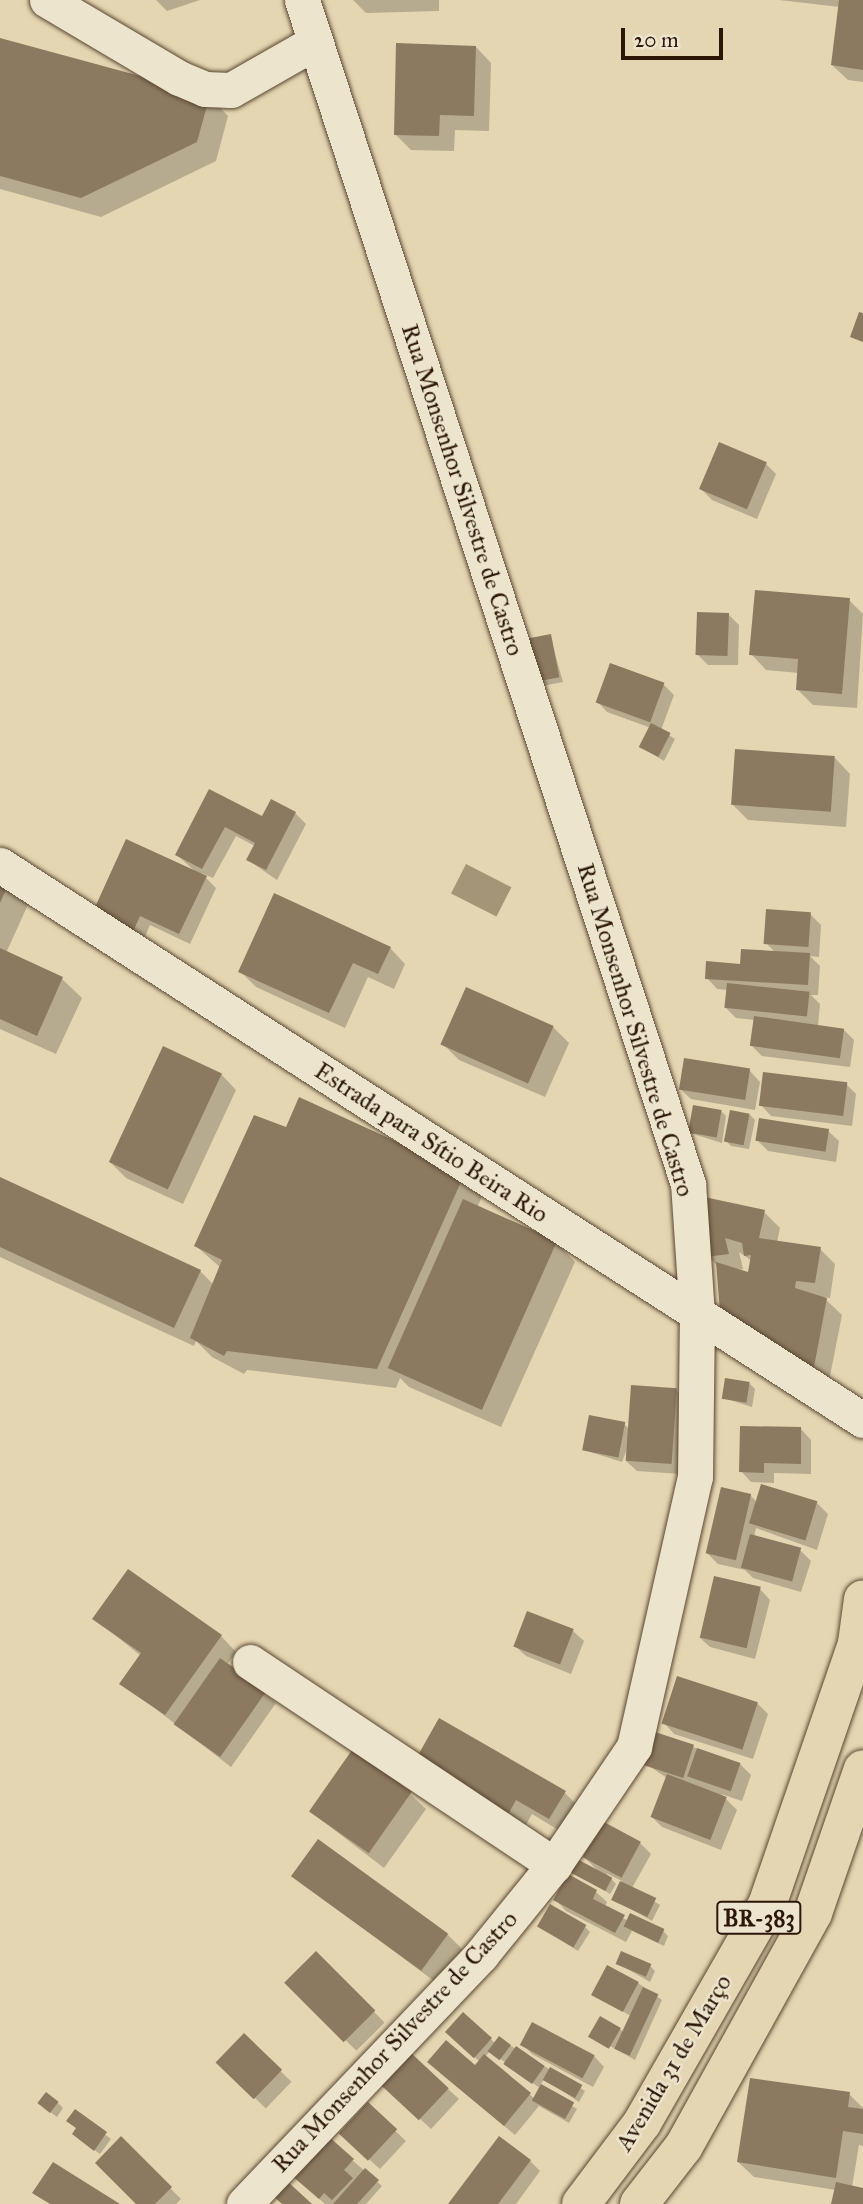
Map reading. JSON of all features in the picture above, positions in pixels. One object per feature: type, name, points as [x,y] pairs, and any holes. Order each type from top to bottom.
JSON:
[{"type":"main road","name":"Avenida 31 de Março","points":[[581,2204],[642,2123],[767,1905],[857,1643],[863,1599]]},
{"type":"main road","name":"Avenida 31 de Março","points":[[639,2204],[684,2146],[813,1913],[863,1769]]},
{"type":"main road","points":[[767,1905],[813,1913]]},
{"type":"street","points":[[47,0],[179,78],[205,89],[231,90],[315,42]]},
{"type":"street","name":"Rua Monsenhor Silvestre de Castro","points":[[244,2204],[481,1955],[554,1865],[634,1747],[695,1477],[697,1315],[688,1184],[302,0]]},
{"type":"street","name":"Estrada para Sítio Beira Rio","points":[[0,865],[863,1420]]},
{"type":"street","points":[[250,1662],[554,1865]]},
{"type":"shaded area","points":[[466,864],[511,887],[496,917],[451,893]]},
{"type":"building","points":[[839,0],[863,0],[863,70],[831,65]]},
{"type":"building","points":[[0,38],[210,95],[197,142],[81,198],[0,176]]},
{"type":"building","points":[[396,43],[476,46],[474,116],[440,115],[439,136],[394,135]]},
{"type":"building","points":[[859,312],[863,313],[863,342],[850,337]]},
{"type":"building","points":[[719,442],[767,462],[747,509],[699,489]]},
{"type":"building","points":[[755,590],[850,598],[842,694],[796,690],[798,659],[749,655]]},
{"type":"building","points":[[697,612],[729,613],[727,656],[695,655]]},
{"type":"building","points":[[551,634],[559,677],[532,683],[524,639]]},
{"type":"building","points":[[610,663],[665,683],[650,722],[596,702]]},
{"type":"building","points":[[651,723],[671,733],[658,757],[639,747]]},
{"type":"building","points":[[735,749],[835,756],[831,812],[731,805]]},
{"type":"building","points":[[209,789],[262,816],[271,799],[296,812],[266,870],[246,860],[255,843],[225,827],[202,869],[175,855]]},
{"type":"building","points":[[126,839],[207,876],[179,934],[140,916],[132,934],[91,916]]},
{"type":"building","points":[[0,871],[12,876],[0,903]]},
{"type":"building","points":[[274,893],[391,947],[378,974],[353,963],[329,1013],[238,972]]},
{"type":"building","points":[[766,909],[811,912],[808,947],[764,944]]},
{"type":"building","points":[[0,948],[63,977],[37,1036],[0,1019]]},
{"type":"building","points":[[741,949],[810,953],[808,985],[705,979],[706,961],[740,964]]},
{"type":"building","points":[[727,983],[810,992],[807,1017],[724,1008]]},
{"type":"building","points":[[466,987],[554,1026],[528,1084],[440,1045]]},
{"type":"building","points":[[754,1016],[844,1029],[840,1058],[750,1046]]},
{"type":"building","points":[[163,1046],[222,1073],[168,1189],[109,1162]]},
{"type":"building","points":[[684,1058],[750,1068],[745,1100],[679,1090]]},
{"type":"building","points":[[763,1072],[847,1082],[843,1116],[759,1106]]},
{"type":"building","points":[[299,1097],[465,1173],[377,1369],[227,1351],[224,1356],[190,1338],[222,1260],[194,1246],[254,1115],[286,1127]]},
{"type":"building","points":[[693,1105],[722,1110],[717,1138],[688,1133]]},
{"type":"building","points":[[730,1110],[750,1114],[744,1145],[724,1141]]},
{"type":"building","points":[[759,1118],[829,1129],[826,1152],[755,1141]]},
{"type":"building","points":[[0,1177],[201,1270],[174,1328],[0,1247]]},
{"type":"building","points":[[695,1195],[765,1210],[759,1238],[821,1247],[815,1283],[796,1281],[795,1288],[827,1298],[814,1367],[721,1324],[716,1262],[748,1272],[751,1255],[744,1256],[742,1243],[725,1238],[729,1254],[706,1257]]},
{"type":"building","points":[[463,1199],[557,1241],[482,1410],[388,1368]]},
{"type":"building","points":[[725,1378],[750,1382],[746,1403],[722,1399]]},
{"type":"building","points":[[631,1385],[677,1388],[672,1464],[626,1461]]},
{"type":"building","points":[[589,1415],[625,1422],[618,1457],[582,1450]]},
{"type":"building","points":[[740,1426],[801,1427],[801,1464],[764,1463],[764,1473],[739,1472]]},
{"type":"building","points":[[761,1484],[817,1501],[805,1540],[749,1523]]},
{"type":"building","points":[[721,1487],[751,1494],[736,1560],[706,1553]]},
{"type":"building","points":[[750,1534],[801,1548],[792,1582],[741,1568]]},
{"type":"building","points":[[128,1569],[222,1635],[165,1715],[119,1684],[141,1653],[92,1619]]},
{"type":"building","points":[[714,1576],[761,1587],[747,1648],[700,1637]]},
{"type":"building","points":[[527,1611],[574,1629],[560,1664],[513,1646]]},
{"type":"building","points":[[220,1658],[267,1691],[220,1757],[174,1724]]},
{"type":"building","points":[[677,1676],[758,1702],[742,1750],[662,1724]]},
{"type":"building","points":[[439,1718],[566,1791],[549,1819],[516,1800],[506,1818],[413,1764]]},
{"type":"building","points":[[655,1732],[694,1745],[683,1778],[644,1765]]},
{"type":"building","points":[[697,1748],[740,1763],[731,1791],[687,1776]]},
{"type":"building","points":[[352,1750],[412,1792],[369,1853],[309,1811]]},
{"type":"building","points":[[667,1774],[727,1797],[710,1840],[651,1817]]},
{"type":"building","points":[[602,1821],[641,1842],[622,1878],[583,1857]]},
{"type":"building","points":[[318,1839],[448,1934],[421,1971],[291,1876]]},
{"type":"building","points":[[577,1859],[612,1878],[605,1891],[570,1872]]},
{"type":"building","points":[[568,1874],[597,1890],[593,1899],[625,1915],[615,1933],[553,1900]]},
{"type":"building","points":[[620,1881],[656,1898],[647,1917],[611,1900]]},
{"type":"building","points":[[550,1904],[586,1925],[573,1948],[537,1927]]},
{"type":"building","points":[[630,1913],[664,1929],[658,1943],[624,1927]]},
{"type":"building","points":[[316,1951],[375,2010],[344,2042],[284,1983]]},
{"type":"building","points":[[621,1951],[651,1964],[646,1977],[616,1964]]},
{"type":"building","points":[[607,1965],[639,1982],[623,2012],[591,1995]]},
{"type":"building","points":[[643,1987],[658,1994],[630,2056],[614,2049]]},
{"type":"building","points":[[463,2012],[492,2038],[474,2058],[445,2032]]},
{"type":"building","points":[[600,2016],[621,2028],[609,2049],[588,2037]]},
{"type":"building","points":[[532,2022],[595,2055],[582,2078],[520,2045]]},
{"type":"building","points":[[244,2033],[282,2070],[254,2099],[216,2062]]},
{"type":"building","points":[[499,2036],[511,2045],[500,2060],[488,2051]]},
{"type":"building","points":[[446,2040],[475,2065],[484,2054],[531,2093],[504,2126],[427,2062]]},
{"type":"building","points":[[516,2046],[545,2066],[532,2084],[503,2064]]},
{"type":"building","points":[[410,2052],[449,2088],[419,2120],[380,2084]]},
{"type":"building","points":[[550,2067],[582,2085],[575,2098],[543,2080]]},
{"type":"building","points":[[750,2078],[850,2092],[848,2107],[863,2109],[863,2134],[843,2131],[836,2178],[737,2162]]},
{"type":"building","points":[[541,2084],[574,2102],[565,2119],[532,2101]]},
{"type":"building","points":[[46,2092],[59,2102],[50,2113],[37,2103]]},
{"type":"building","points":[[368,2102],[397,2129],[368,2161],[339,2133]]},
{"type":"building","points":[[75,2109],[107,2132],[94,2151],[72,2134],[76,2128],[66,2121]]},
{"type":"building","points":[[327,2135],[354,2159],[344,2170],[353,2178],[332,2200],[324,2193],[319,2199],[291,2175]]},
{"type":"building","points":[[121,2136],[172,2187],[155,2204],[136,2204],[95,2163]]},
{"type":"building","points":[[499,2136],[531,2160],[498,2204],[448,2204]]},
{"type":"building","points":[[53,2162],[120,2204],[50,2204],[32,2193]]},
{"type":"building","points":[[365,2168],[379,2180],[357,2204],[333,2204]]},
{"type":"building","points":[[287,2181],[312,2204],[282,2204],[272,2195]]},
{"type":"building","points":[[836,2182],[863,2188],[863,2204],[831,2204]]}]
